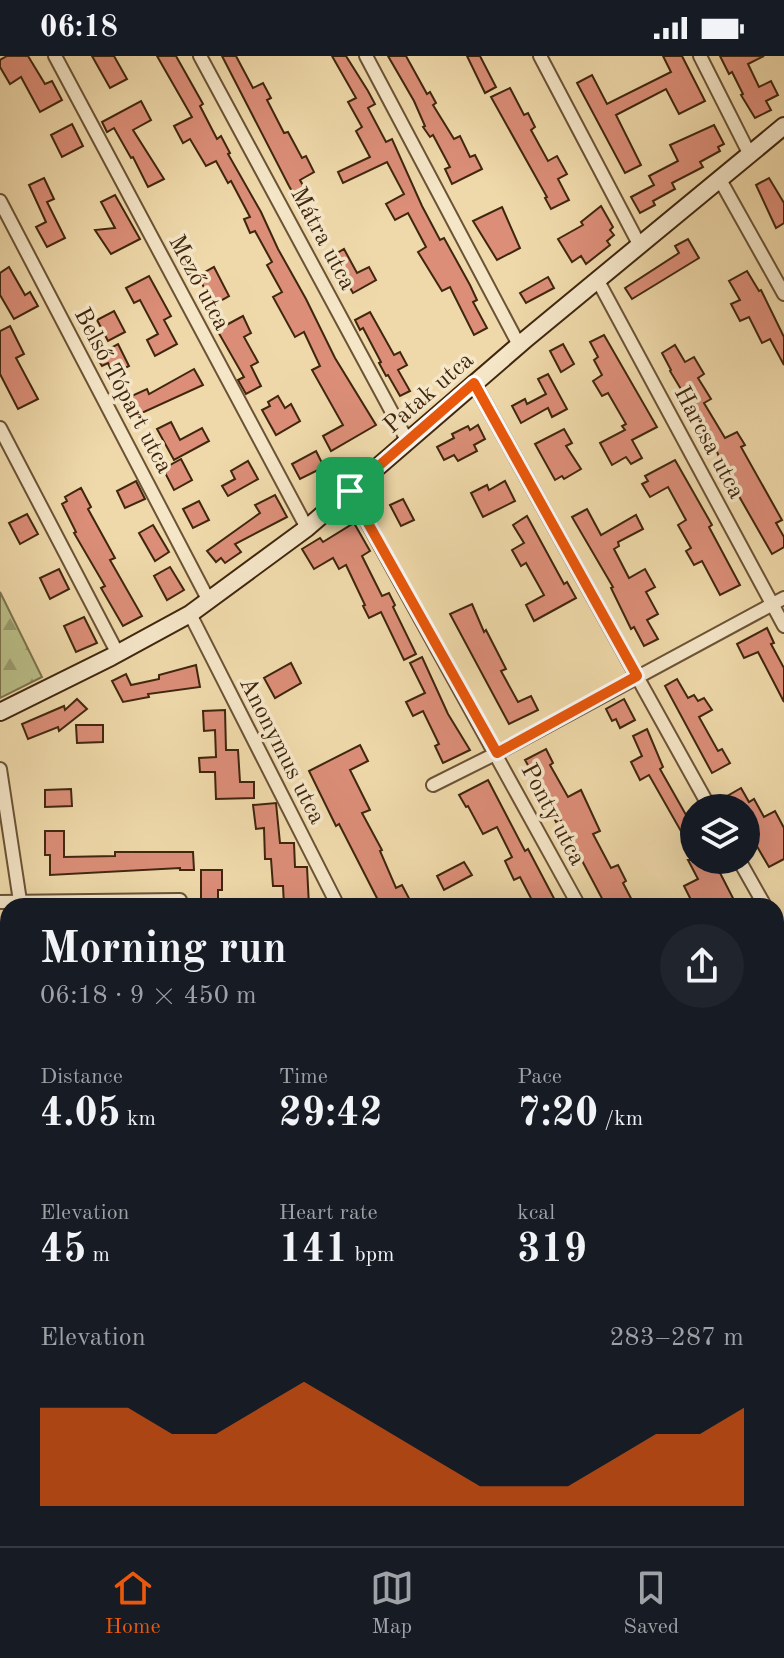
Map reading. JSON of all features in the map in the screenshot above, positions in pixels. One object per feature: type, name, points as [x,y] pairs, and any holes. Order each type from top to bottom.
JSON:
[{"type":"street","name":"Mező utca","points":[[55,56],[307,528]]},
{"type":"street","name":"Mátra utca","points":[[200,56],[408,442]]},
{"type":"street","points":[[366,56],[519,345]]},
{"type":"street","points":[[540,56],[639,244]]},
{"type":"street","points":[[700,56],[749,153]]},
{"type":"street","name":"Patak utca","points":[[0,712],[118,654],[190,614],[307,528],[597,279],[784,126]]},
{"type":"street","points":[[719,178],[784,294]]},
{"type":"street","name":"Belső Tópart utca","points":[[0,201],[209,601]]},
{"type":"street","name":"Harcsa utca","points":[[597,279],[778,601],[784,626]]},
{"type":"street","points":[[474,383],[702,794]]},
{"type":"street","points":[[0,428],[118,654]]},
{"type":"street","name":"Ponty utca","points":[[350,491],[575,898]]},
{"type":"street","points":[[433,785],[778,601]]},
{"type":"street","name":"Anonymus utca","points":[[190,614],[334,898]]},
{"type":"street","points":[[0,769],[20,898]]},
{"type":"street","points":[[747,874],[760,898]]},
{"type":"green space","points":[[0,592],[42,677],[0,698]]},
{"type":"building","points":[[7,56],[28,56],[45,84],[52,81],[62,100],[40,112],[21,77],[10,84],[0,67],[0,60]]},
{"type":"building","points":[[92,56],[114,56],[127,79],[110,88]]},
{"type":"building","points":[[157,56],[176,56],[203,104],[200,106],[217,139],[221,136],[230,153],[335,358],[376,425],[331,451],[323,436],[343,425],[312,370],[320,366],[304,332],[295,337],[273,297],[282,292],[267,265],[272,262],[255,231],[250,233],[244,219],[250,217],[231,181],[228,183],[216,161],[206,166],[190,139],[183,143],[174,126],[192,117]]},
{"type":"building","points":[[222,56],[236,56],[253,88],[263,83],[271,98],[267,100],[284,133],[288,132],[302,158],[306,156],[314,172],[300,180],[312,201],[301,207]]},
{"type":"building","points":[[332,56],[346,56],[368,91],[375,104],[368,108],[386,142],[392,139],[440,240],[444,238],[470,285],[477,300],[473,302],[487,328],[474,335],[450,287],[442,291],[418,252],[426,247],[408,213],[395,220],[386,204],[404,194],[387,162],[343,183],[338,172],[370,157],[356,131],[362,127],[348,102],[356,98]]},
{"type":"building","points":[[388,56],[406,56],[427,94],[430,92],[436,103],[433,105],[454,139],[460,136],[470,157],[475,155],[482,169],[452,184],[445,169],[450,167],[433,135],[430,137],[423,127],[414,101]]},
{"type":"building","points":[[467,56],[480,56],[496,87],[485,93]]},
{"type":"building","points":[[663,56],[682,56],[705,101],[679,114],[666,89],[616,115],[641,165],[625,173],[577,83],[592,75],[607,104],[671,72]]},
{"type":"building","points":[[720,56],[764,56],[748,64],[759,87],[771,81],[778,95],[766,101],[771,110],[755,118],[732,72],[729,74]]},
{"type":"building","points":[[510,88],[524,115],[528,113],[535,127],[531,130],[548,161],[557,156],[567,174],[558,179],[569,200],[551,209],[491,97]]},
{"type":"building","points":[[141,101],[151,120],[133,130],[164,179],[148,187],[114,128],[107,132],[102,122]]},
{"type":"building","points":[[72,124],[83,146],[62,157],[51,135]]},
{"type":"building","points":[[714,125],[724,144],[718,147],[720,151],[700,162],[703,167],[672,183],[675,189],[653,201],[655,205],[640,213],[631,197],[654,185],[649,176],[678,161],[670,145]]},
{"type":"building","points":[[44,178],[54,199],[47,202],[65,238],[47,247],[36,227],[46,222],[29,185]]},
{"type":"building","points":[[769,178],[784,203],[784,223],[776,228],[756,185]]},
{"type":"building","points":[[115,195],[140,239],[111,254],[95,230],[115,228],[101,202]]},
{"type":"building","points":[[601,206],[613,227],[610,230],[614,235],[607,241],[610,245],[586,264],[581,256],[572,262],[558,239],[583,225],[581,222]]},
{"type":"building","points":[[502,207],[520,248],[497,260],[473,221]]},
{"type":"building","points":[[688,239],[699,258],[632,299],[625,288],[679,253],[675,246]]},
{"type":"building","points":[[344,249],[357,273],[369,267],[376,280],[353,293],[332,256]]},
{"type":"building","points":[[9,267],[25,295],[30,292],[38,306],[14,319],[0,295],[0,273]]},
{"type":"building","points":[[214,267],[229,296],[213,305],[198,276]]},
{"type":"building","points":[[747,271],[761,290],[784,337],[784,365],[770,339],[762,343],[749,317],[740,321],[731,304],[740,300],[729,281]]},
{"type":"building","points":[[149,276],[171,316],[164,320],[177,344],[155,356],[147,340],[158,334],[140,300],[134,303],[126,288]]},
{"type":"building","points":[[548,277],[554,288],[526,303],[520,293]]},
{"type":"building","points":[[114,311],[125,332],[108,341],[97,320]]},
{"type":"building","points":[[370,312],[394,355],[400,352],[407,365],[398,370],[410,391],[400,396],[386,376],[363,328],[360,330],[355,320]]},
{"type":"building","points":[[243,316],[251,333],[244,337],[258,362],[251,366],[261,386],[246,394],[238,380],[244,377],[217,330]]},
{"type":"building","points":[[10,326],[24,354],[16,358],[38,399],[18,409],[0,374],[0,331]]},
{"type":"building","points":[[604,335],[657,427],[632,440],[642,458],[631,464],[626,457],[612,465],[600,443],[625,430],[622,426],[626,424],[608,393],[602,396],[593,381],[602,375],[590,342]]},
{"type":"building","points":[[118,344],[129,366],[113,374],[108,363],[102,366],[96,356]]},
{"type":"building","points":[[563,344],[574,364],[561,372],[550,351]]},
{"type":"building","points":[[675,345],[685,362],[694,357],[704,374],[698,378],[711,399],[704,403],[725,438],[737,432],[745,445],[741,447],[782,520],[776,523],[784,537],[784,547],[772,554],[724,470],[714,444],[670,371],[662,353]]},
{"type":"building","points":[[194,369],[203,385],[133,417],[125,399],[147,389],[149,394]]},
{"type":"building","points":[[548,374],[567,409],[552,417],[548,408],[521,423],[512,406],[525,399],[527,404],[546,394],[538,379]]},
{"type":"building","points":[[278,396],[285,408],[291,404],[300,421],[276,435],[262,410]]},
{"type":"building","points":[[171,422],[180,440],[202,428],[209,441],[174,460],[157,429]]},
{"type":"building","points":[[478,425],[485,439],[474,445],[477,451],[458,461],[454,455],[444,460],[437,447],[454,438],[452,434]]},
{"type":"building","points":[[564,429],[572,443],[566,446],[581,469],[564,479],[562,476],[555,480],[535,444]]},
{"type":"building","points":[[316,451],[324,467],[300,479],[292,464]]},
{"type":"building","points":[[181,459],[192,480],[174,490],[163,469]]},
{"type":"building","points":[[675,460],[712,525],[709,527],[740,585],[720,595],[702,561],[694,565],[686,551],[691,548],[678,525],[686,520],[668,487],[650,497],[642,484],[648,481],[645,476]]},
{"type":"building","points":[[248,461],[258,479],[228,496],[222,486],[235,479],[231,471]]},
{"type":"building","points":[[136,481],[145,499],[125,508],[117,491]]},
{"type":"building","points":[[505,481],[515,501],[483,517],[471,493],[487,485],[489,490]]},
{"type":"building","points":[[81,488],[91,507],[88,509],[115,558],[110,560],[142,616],[123,626],[101,588],[105,586],[74,533],[62,504],[67,501],[65,497]]},
{"type":"building","points":[[275,495],[287,517],[235,544],[241,552],[225,563],[221,558],[216,562],[207,551],[260,513],[255,505]]},
{"type":"building","points":[[403,499],[414,520],[401,526],[390,505]]},
{"type":"building","points":[[199,501],[209,520],[193,528],[183,509]]},
{"type":"building","points":[[587,509],[601,535],[636,515],[643,529],[618,542],[619,546],[614,549],[629,578],[645,569],[655,587],[646,592],[658,614],[647,620],[658,639],[644,646],[634,627],[631,629],[613,587],[572,517]]},
{"type":"building","points":[[27,514],[38,534],[20,544],[9,523]]},
{"type":"building","points":[[527,516],[564,584],[567,582],[576,598],[534,621],[526,605],[544,595],[526,563],[521,566],[512,550],[524,543],[513,525]]},
{"type":"building","points":[[354,523],[370,551],[362,556],[382,596],[389,593],[416,654],[404,660],[381,612],[369,618],[346,565],[339,569],[333,558],[314,569],[302,549],[320,538],[323,542]]},
{"type":"building","points":[[153,525],[169,552],[155,561],[139,533]]},
{"type":"building","points":[[170,567],[184,590],[167,600],[154,576]]},
{"type":"building","points":[[59,569],[69,589],[50,599],[40,578]]},
{"type":"building","points":[[472,604],[506,669],[501,671],[518,702],[531,696],[538,710],[509,724],[450,614]]},
{"type":"building","points":[[84,617],[97,643],[76,652],[64,626]]},
{"type":"building","points":[[767,628],[774,643],[771,644],[784,668],[784,702],[758,652],[744,658],[737,644]]},
{"type":"building","points":[[422,657],[448,714],[470,750],[443,763],[435,746],[439,744],[423,711],[413,716],[406,702],[425,693],[410,663]]},
{"type":"building","points":[[291,663],[301,683],[275,698],[264,678]]},
{"type":"building","points":[[196,665],[200,687],[148,694],[149,697],[123,702],[112,681],[126,674],[131,685],[159,679],[159,675]]},
{"type":"building","points":[[677,679],[688,698],[694,695],[698,701],[704,698],[712,710],[699,717],[718,751],[722,749],[730,763],[712,773],[665,686]]},
{"type":"building","points":[[77,699],[87,709],[59,731],[58,727],[28,739],[22,724],[64,706],[65,710]]},
{"type":"building","points":[[624,699],[635,720],[620,728],[606,709]]},
{"type":"building","points":[[225,710],[226,750],[238,750],[240,782],[254,782],[254,798],[216,799],[215,772],[200,772],[199,758],[216,757],[215,730],[204,731],[203,711]]},
{"type":"building","points":[[76,725],[103,725],[103,742],[77,743]]},
{"type":"building","points":[[647,729],[663,767],[660,769],[680,804],[680,829],[649,775],[640,780],[631,762],[642,756],[633,736]]},
{"type":"building","points":[[360,745],[368,761],[350,770],[370,810],[362,813],[382,850],[396,888],[402,885],[409,898],[377,898],[309,771]]},
{"type":"building","points":[[546,749],[553,763],[550,765],[568,797],[581,790],[600,831],[593,834],[611,868],[618,865],[631,898],[602,898],[560,819],[556,822],[549,808],[551,806],[525,760]]},
{"type":"building","points":[[488,780],[554,898],[531,898],[520,877],[514,880],[505,861],[512,857],[497,827],[483,834],[459,795]]},
{"type":"building","points":[[741,788],[744,794],[731,794]]},
{"type":"building","points":[[71,789],[72,806],[45,807],[45,790]]},
{"type":"building","points":[[276,803],[280,843],[294,843],[295,867],[307,867],[309,898],[284,898],[283,886],[273,886],[271,859],[265,859],[264,828],[256,829],[253,805]]},
{"type":"building","points":[[760,810],[764,817],[775,811],[784,828],[784,859],[769,867],[760,852]]},
{"type":"building","points":[[45,831],[64,831],[64,857],[115,856],[115,852],[193,852],[194,870],[180,868],[50,875],[50,855],[45,855]]},
{"type":"building","points":[[464,862],[472,875],[444,890],[437,876]]},
{"type":"building","points":[[201,870],[222,870],[222,890],[218,890],[218,898],[201,898]]},
{"type":"building","points":[[695,874],[721,874],[733,898],[690,898],[684,886],[698,879]]},
{"type":"route","points":[[474,383],[637,676],[497,753],[350,491],[474,383]]}]
